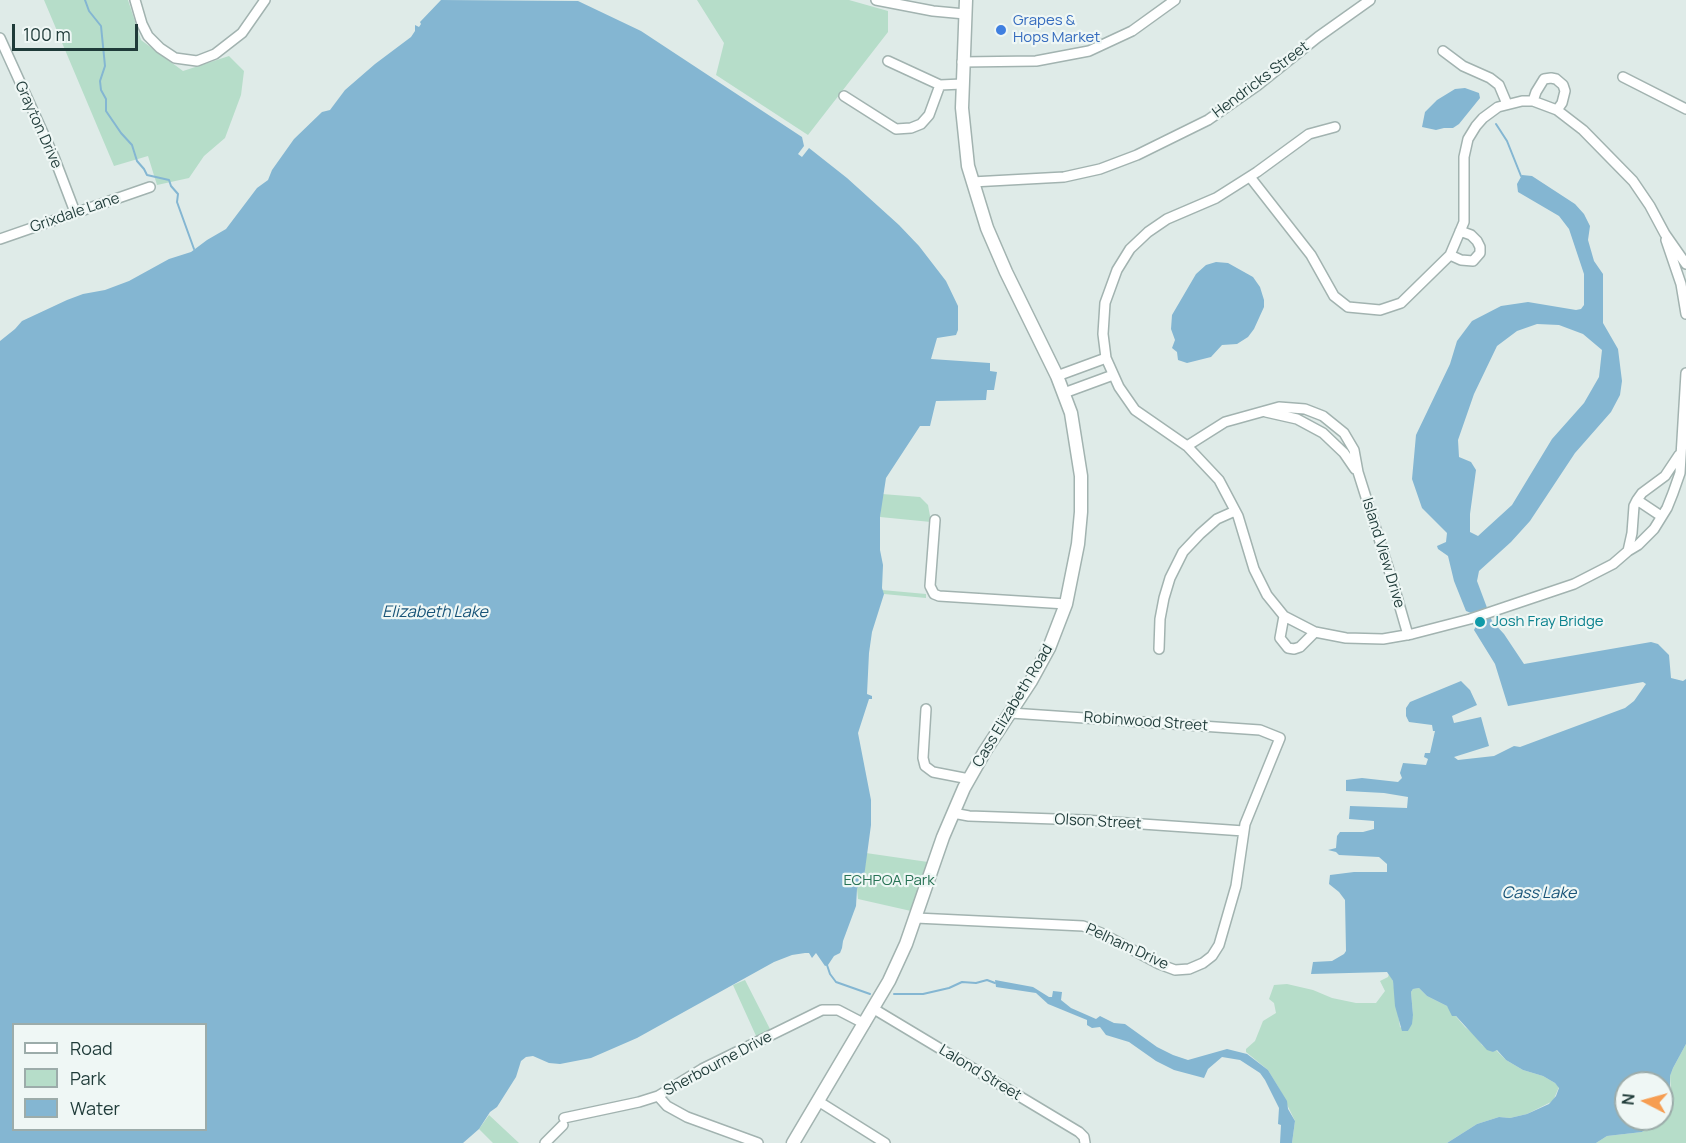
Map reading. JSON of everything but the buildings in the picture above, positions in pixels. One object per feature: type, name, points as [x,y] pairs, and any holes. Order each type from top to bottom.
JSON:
[{"type":"street","points":[[135,0],[148,36],[160,48],[175,58],[197,60],[215,54],[242,33],[265,0]]},
{"type":"street","points":[[876,0],[933,11],[965,14]]},
{"type":"street","name":"Cass Elizabeth Road","points":[[793,1143],[874,1009],[894,971],[916,918],[953,813],[969,779],[1043,660],[1065,604],[1078,544],[1082,494],[1076,434],[1064,393],[1003,265],[987,228],[972,182],[963,129],[962,62],[966,0]]},
{"type":"street","points":[[962,62],[1036,62],[1089,51],[1132,31],[1175,0]]},
{"type":"street","name":"Hendricks Street","points":[[972,182],[1064,177],[1100,169],[1137,155],[1208,120],[1370,0]]},
{"type":"street","name":"Grayton Drive","points":[[0,38],[54,157],[75,212]]},
{"type":"street","points":[[1443,51],[1463,66],[1490,78],[1499,86],[1507,104]]},
{"type":"street","points":[[888,61],[940,86],[962,84]]},
{"type":"street","points":[[1623,77],[1686,109]]},
{"type":"street","points":[[1533,101],[1544,80],[1556,79],[1563,85],[1565,91],[1563,103],[1557,110]]},
{"type":"street","points":[[844,96],[896,129],[911,128],[921,124],[929,115],[940,86]]},
{"type":"street","points":[[1250,177],[1311,255],[1334,296],[1348,307],[1380,310],[1401,303],[1450,255],[1464,222],[1464,157],[1468,139],[1483,118],[1507,104],[1533,101],[1557,110],[1583,130],[1633,181],[1665,234],[1682,277],[1686,314]]},
{"type":"street","points":[[1335,127],[1309,134],[1250,177],[1216,198],[1167,219],[1148,232],[1130,249],[1118,270],[1105,303],[1103,334],[1106,358],[1119,387],[1135,410],[1187,446],[1219,480],[1243,529],[1254,569],[1267,595],[1284,616],[1315,632],[1346,638],[1383,639],[1408,635],[1492,612],[1574,584],[1613,564],[1646,538],[1667,508],[1680,473],[1686,373]]},
{"type":"street","name":"Grixdale Lane","points":[[0,240],[150,187]]},
{"type":"street","points":[[1450,255],[1461,260],[1473,261],[1480,253],[1477,241],[1461,231]]},
{"type":"street","points":[[1665,234],[1686,264]]},
{"type":"street","points":[[1057,376],[1106,358]]},
{"type":"street","points":[[1064,393],[1113,375]]},
{"type":"street","name":"Island View Drive","points":[[1187,446],[1225,422],[1279,407],[1305,409],[1323,416],[1344,433],[1354,450],[1358,472],[1408,635]]},
{"type":"street","name":"Island View Drive","points":[[1264,412],[1297,419],[1323,433],[1344,453],[1358,472]]},
{"type":"street","points":[[1313,428],[1323,416]]},
{"type":"street","points":[[1628,551],[1634,506],[1637,500],[1642,493],[1665,476],[1675,463],[1682,447]]},
{"type":"street","points":[[1637,500],[1662,516]]},
{"type":"street","points":[[1159,649],[1160,619],[1164,598],[1170,578],[1183,552],[1217,519],[1235,511]]},
{"type":"street","points":[[935,520],[930,586],[936,596],[1065,604]]},
{"type":"street","points":[[1284,616],[1280,638],[1288,648],[1293,649],[1300,646],[1315,632]]},
{"type":"street","points":[[926,709],[923,758],[925,766],[933,772],[969,779]]},
{"type":"street","name":"Robinwood Street","points":[[1011,713],[1260,730],[1280,738]]},
{"type":"street","name":"Pelham Drive","points":[[916,918],[1077,925],[1101,933],[1175,970],[1189,969],[1208,960],[1221,942],[1236,886],[1248,817],[1280,738]]},
{"type":"street","name":"Olson Street","points":[[953,813],[969,816],[1084,820],[1244,831]]},
{"type":"street","name":"Lalond Street","points":[[874,1009],[1079,1132],[1085,1141]]},
{"type":"street","name":"Sherbourne Drive","points":[[545,1143],[564,1122],[658,1096],[702,1069],[822,1010],[838,1010],[865,1024]]},
{"type":"street","points":[[658,1096],[667,1106],[687,1117],[758,1143]]},
{"type":"street","points":[[818,1101],[885,1143]]},
{"type":"green space","points":[[44,0],[128,0],[141,40],[183,71],[229,56],[244,71],[241,95],[225,138],[204,156],[189,178],[157,185],[148,156],[114,166]]},
{"type":"green space","points":[[697,0],[849,0],[888,11],[888,32],[808,135],[716,75],[724,43]]},
{"type":"green space","points":[[882,494],[920,497],[928,505],[933,520],[931,522],[880,517]]},
{"type":"green space","points":[[882,590],[926,594],[926,598],[884,594]]},
{"type":"green space","name":"ECHPOA Park","points":[[866,853],[928,862],[911,911],[858,899],[857,889],[864,877]]},
{"type":"green space","points":[[1389,974],[1393,981],[1400,1027],[1408,1031],[1413,1015],[1411,992],[1419,988],[1427,996],[1447,1006],[1482,1045],[1493,1052],[1496,1050],[1506,1060],[1523,1070],[1543,1076],[1555,1083],[1559,1087],[1553,1101],[1527,1114],[1510,1118],[1499,1117],[1477,1124],[1447,1143],[1292,1143],[1295,1121],[1280,1090],[1268,1070],[1246,1052],[1246,1049],[1255,1041],[1263,1021],[1276,1013],[1274,1003],[1269,999],[1274,985],[1287,984],[1356,1003],[1376,1003],[1385,991],[1380,981]]},
{"type":"green space","points":[[745,980],[771,1031],[757,1038],[733,985]]},
{"type":"green space","points":[[1686,1044],[1686,1143],[1596,1143],[1607,1136],[1643,1131],[1674,1131],[1673,1068]]},
{"type":"green space","points":[[489,1115],[519,1143],[493,1143],[479,1129]]},
{"type":"water","name":"Elizabeth Lake","points":[[441,0],[578,1],[641,31],[802,137],[804,146],[798,154],[802,157],[809,148],[847,178],[899,225],[919,246],[946,281],[958,306],[956,335],[937,338],[931,359],[990,363],[990,371],[997,372],[994,390],[987,390],[986,400],[936,401],[930,426],[920,426],[886,478],[880,517],[884,594],[872,632],[869,653],[867,694],[872,696],[872,699],[869,699],[858,733],[871,800],[871,825],[864,877],[857,889],[856,906],[842,948],[840,953],[825,966],[816,953],[812,958],[809,953],[805,953],[774,962],[637,1038],[591,1058],[560,1064],[549,1063],[533,1056],[526,1057],[521,1061],[516,1077],[497,1107],[490,1112],[479,1129],[463,1143],[0,1143],[0,341],[22,321],[83,294],[105,290],[129,281],[169,259],[191,252],[226,229],[257,188],[268,180],[272,170],[294,139],[322,112],[330,110],[345,90],[411,37],[415,31],[415,25],[419,27],[420,22]]},
{"type":"water","points":[[1465,88],[1479,93],[1480,98],[1459,124],[1453,128],[1436,130],[1422,127],[1425,112],[1437,100],[1455,89]]},
{"type":"water","name":"Cass Lake","points":[[1522,175],[1532,176],[1575,204],[1584,214],[1590,226],[1588,240],[1594,261],[1603,274],[1603,323],[1618,349],[1622,381],[1620,395],[1611,412],[1575,453],[1530,521],[1479,571],[1477,581],[1492,621],[1504,634],[1524,664],[1651,642],[1658,644],[1669,655],[1671,678],[1683,681],[1686,679],[1686,1044],[1672,1071],[1614,1071],[1614,1131],[1643,1131],[1607,1136],[1596,1143],[1447,1143],[1477,1124],[1499,1117],[1510,1118],[1527,1114],[1549,1104],[1559,1088],[1543,1076],[1523,1070],[1506,1060],[1497,1050],[1493,1052],[1487,1050],[1456,1016],[1452,1016],[1447,1006],[1427,996],[1419,988],[1411,992],[1412,1024],[1408,1031],[1402,1031],[1395,1006],[1393,981],[1387,972],[1311,974],[1313,962],[1332,961],[1346,951],[1345,900],[1329,884],[1330,875],[1387,872],[1387,864],[1379,857],[1339,855],[1328,850],[1336,848],[1337,836],[1340,832],[1363,832],[1374,829],[1374,821],[1349,819],[1350,806],[1407,808],[1408,797],[1346,791],[1346,780],[1362,778],[1398,782],[1402,778],[1400,773],[1403,763],[1426,765],[1428,759],[1424,757],[1425,753],[1430,753],[1435,731],[1432,725],[1409,722],[1406,708],[1410,702],[1461,681],[1470,690],[1477,705],[1452,716],[1454,723],[1481,717],[1489,746],[1454,757],[1458,760],[1494,756],[1514,746],[1520,747],[1625,708],[1634,701],[1646,684],[1643,682],[1508,706],[1495,664],[1474,630],[1476,626],[1471,613],[1466,611],[1454,581],[1448,556],[1438,549],[1437,546],[1446,542],[1447,533],[1422,508],[1412,479],[1416,435],[1450,364],[1457,341],[1472,321],[1501,306],[1528,302],[1576,310],[1581,309],[1584,305],[1584,274],[1569,229],[1559,216],[1518,192],[1517,184]],"holes":[[[1537,324],[1559,325],[1583,334],[1602,350],[1599,377],[1584,403],[1552,439],[1512,505],[1478,536],[1470,532],[1476,470],[1471,462],[1459,457],[1458,440],[1474,394],[1497,346],[1517,331]]]},
{"type":"water","points":[[1216,262],[1228,263],[1253,277],[1260,287],[1264,307],[1254,329],[1248,337],[1237,344],[1222,345],[1211,357],[1187,363],[1178,360],[1177,352],[1172,348],[1175,340],[1171,329],[1172,315],[1196,274],[1206,265]]},
{"type":"water","points":[[995,980],[1033,987],[1049,997],[1052,997],[1053,991],[1062,992],[1061,1000],[1071,1008],[1096,1019],[1100,1016],[1114,1023],[1125,1024],[1157,1047],[1188,1060],[1227,1049],[1247,1054],[1268,1070],[1287,1101],[1288,1109],[1295,1121],[1292,1143],[1280,1143],[1279,1108],[1265,1080],[1260,1073],[1240,1060],[1222,1057],[1208,1069],[1204,1078],[1174,1070],[1156,1061],[1129,1042],[1106,1035],[1100,1027],[1092,1028],[1087,1025],[1087,1020],[1048,1004],[1036,993],[996,987]]},
{"type":"waterway","points":[[85,0],[89,11],[101,26],[105,66],[100,81],[101,90],[106,99],[106,111],[132,145],[137,161],[147,175],[169,180],[178,194],[177,202],[194,249]]},
{"type":"waterway","points":[[1496,124],[1507,141],[1521,176]]},
{"type":"waterway","points":[[827,965],[836,982],[870,994]]},
{"type":"waterway","points":[[894,994],[923,994],[949,988],[962,982],[976,983],[987,980],[995,983]]},
{"type":"place","name":"Grapes & Hops Market","points":[[1001,30]]},
{"type":"place","name":"Josh Fray Bridge","points":[[1480,622]]}]
